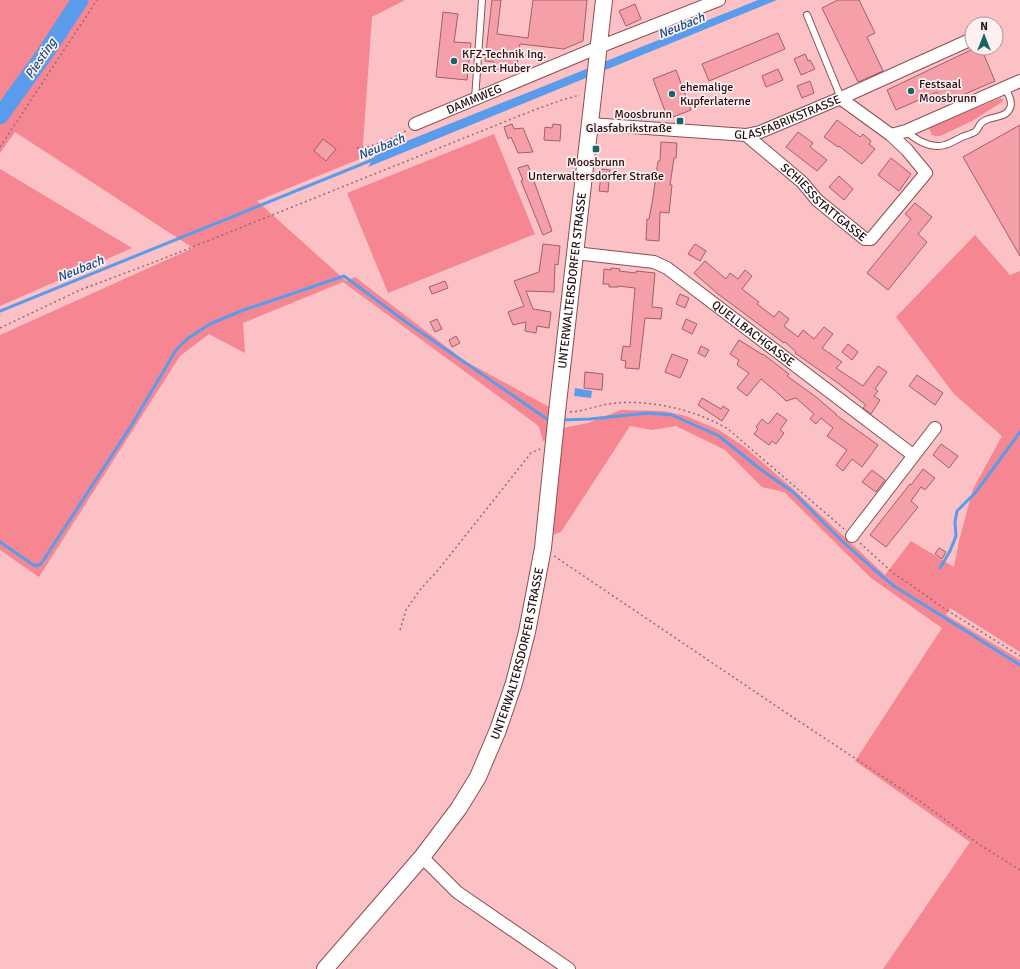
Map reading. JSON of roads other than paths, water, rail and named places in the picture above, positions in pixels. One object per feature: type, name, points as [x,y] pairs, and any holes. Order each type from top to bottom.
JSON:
[{"type":"main road","name":"UNTERWALTERSDORFER STRASSE","points":[[325,969],[422,857],[459,808],[478,777],[498,730],[514,683],[527,632],[543,548],[556,420],[604,0]]},
{"type":"street","name":"DAMMWEG","points":[[415,124],[475,99],[598,53],[719,0]]},
{"type":"street","name":"GLASFABRIKSTRASSE","points":[[590,124],[746,135],[760,132],[841,98],[964,43]]},
{"type":"street","points":[[841,98],[891,135],[906,131],[1020,82]]},
{"type":"street","name":"SCHIESSSTATTGASSE","points":[[746,135],[802,182],[817,200],[865,239],[871,239],[926,173],[907,150],[891,135]]},
{"type":"street","name":"QUELLBACHGASSE","points":[[575,254],[654,262],[667,268],[913,455]]},
{"type":"street","points":[[852,536],[935,428]]},
{"type":"street","points":[[422,857],[457,892],[569,969]]},
{"type":"lane","points":[[475,99],[482,0]]},
{"type":"lane","points":[[807,15],[841,98]]},
{"type":"lane","points":[[906,131],[915,139],[930,145],[944,145],[976,131],[979,123],[990,118],[999,117],[1006,113],[1010,109],[1011,105],[1010,98],[1005,88]]},
{"type":"water","points":[[758,0],[777,0],[368,167],[377,153]]},
{"type":"water","points":[[575,388],[592,391],[591,398],[574,396]]},
{"type":"waterway","name":"Piesting","points":[[0,116],[46,52],[80,0]]},
{"type":"waterway","name":"Neubach","points":[[0,311],[377,158]]},
{"type":"waterway","points":[[0,542],[35,566],[41,564],[131,426],[176,350],[187,339],[210,324],[241,311],[344,276],[406,322],[547,419],[551,419]]},
{"type":"waterway","points":[[561,420],[590,419],[648,413],[672,415],[719,436],[760,469],[793,492],[842,541],[894,586],[1020,665]]},
{"type":"waterway","points":[[940,568],[950,551],[956,536],[955,522],[957,511],[976,492],[1020,432]]},
{"type":"place","name":"KFZ-Technik Ing. Robert Huber","points":[[454,61]]},
{"type":"place","name":"Festsaal Moosbrunn","points":[[911,91]]},
{"type":"place","name":"ehemalige Kupferlaterne","points":[[672,94]]},
{"type":"place","name":"Moosbrunn Glasfabrikstraße","points":[[680,121]]},
{"type":"place","name":"Moosbrunn Unterwaltersdorfer Straße","points":[[596,149]]}]
